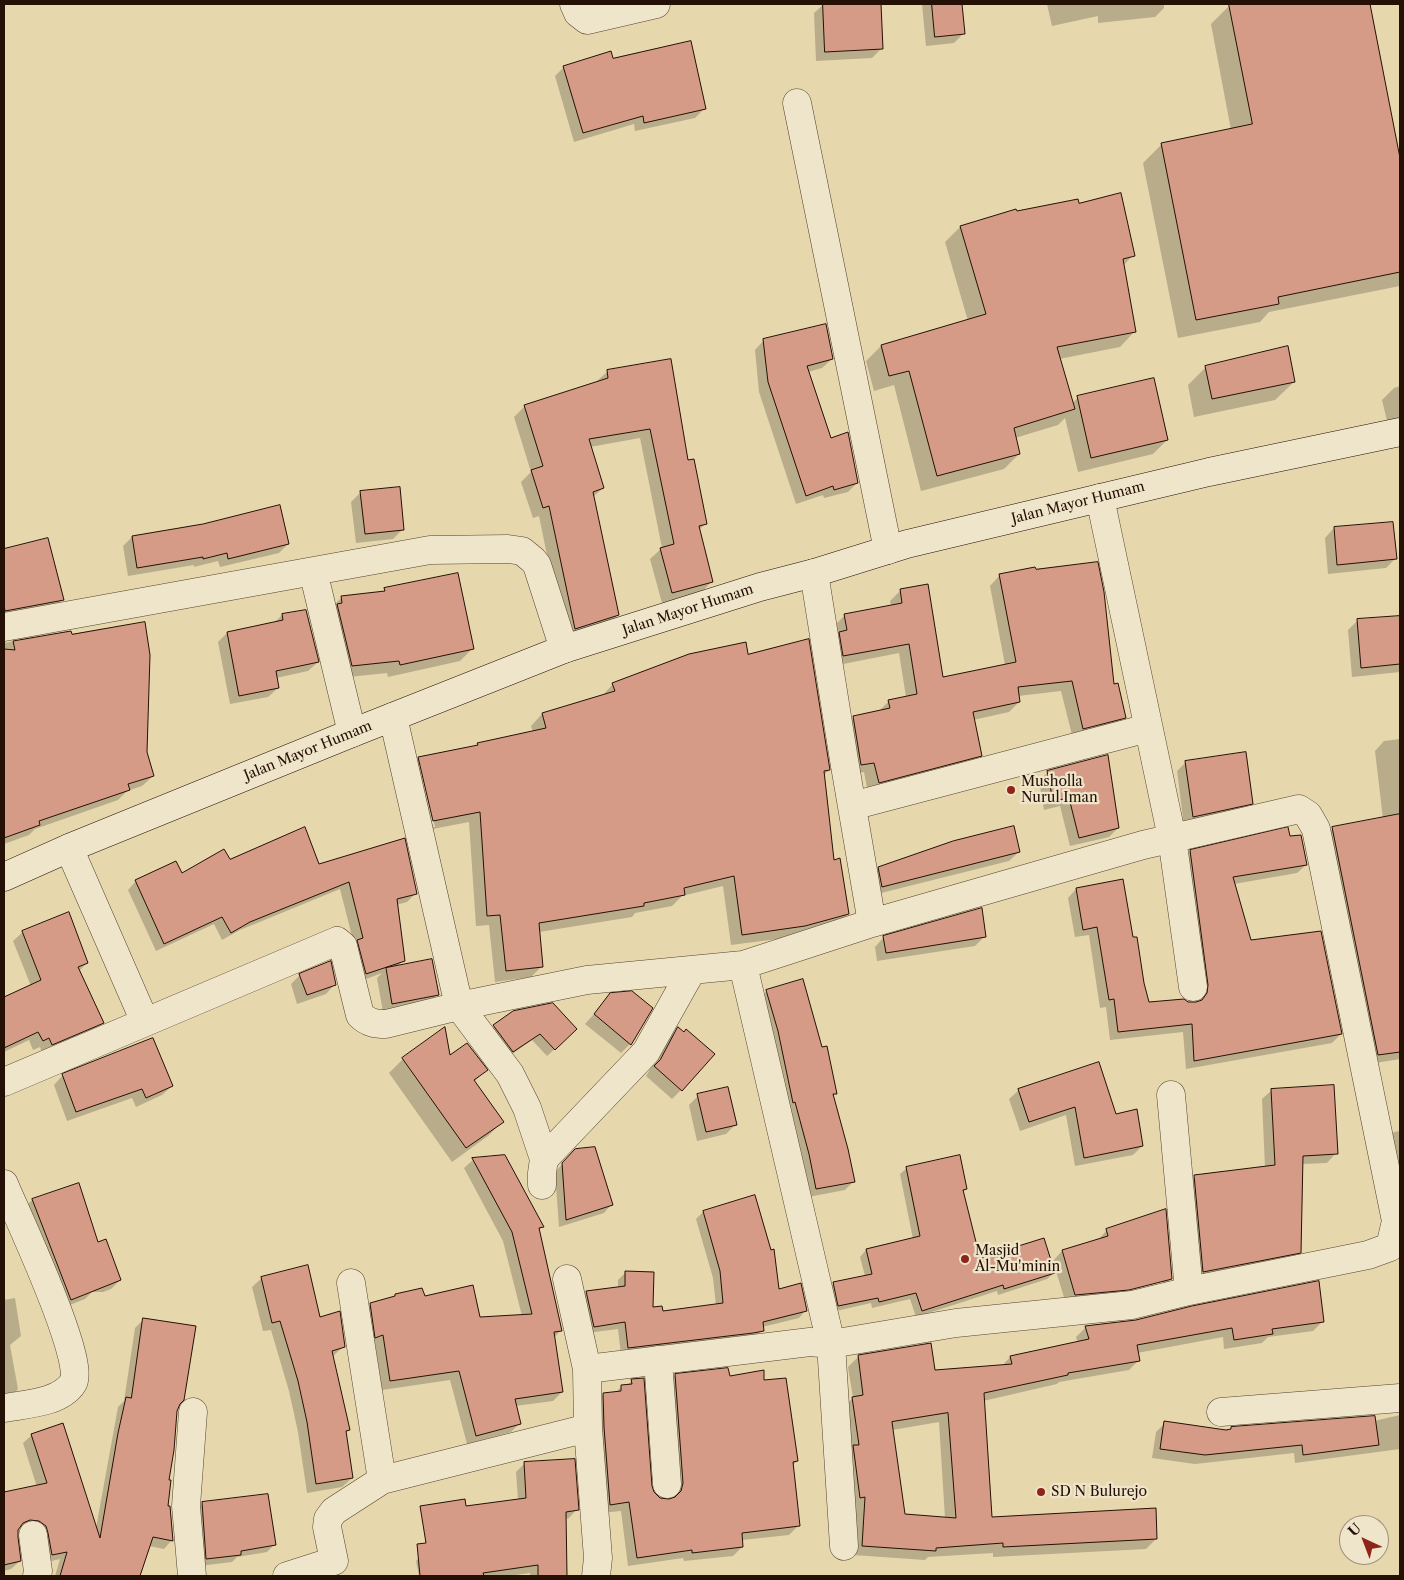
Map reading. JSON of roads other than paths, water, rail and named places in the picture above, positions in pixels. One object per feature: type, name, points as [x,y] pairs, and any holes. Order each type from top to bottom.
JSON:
[{"type":"street","points":[[574,4],[578,13],[586,20],[656,4]]},
{"type":"street","points":[[797,103],[888,550]]},
{"type":"street","name":"Jalan Mayor Humam","points":[[4,878],[69,848],[352,732],[564,649],[760,587],[814,573],[888,550],[1209,472],[1400,432]]},
{"type":"street","points":[[1100,498],[1172,838],[1194,987]]},
{"type":"street","points":[[4,627],[430,550],[508,549],[522,551],[537,565],[564,649]]},
{"type":"street","points":[[313,571],[352,732]]},
{"type":"street","points":[[814,573],[872,923]]},
{"type":"street","points":[[393,717],[458,1006],[510,1074],[527,1108],[543,1172],[646,1052],[692,970]]},
{"type":"street","points":[[852,806],[1148,728]]},
{"type":"street","points":[[4,1082],[336,941],[343,946],[360,1015],[365,1020],[376,1024],[386,1024],[458,1006],[587,980],[743,965],[872,923],[1143,845],[1299,809],[1308,815],[1316,830],[1396,1221],[1395,1247],[1368,1255],[1189,1291],[1132,1305],[956,1323],[832,1344],[810,1342],[586,1369]]},
{"type":"street","points":[[69,848],[145,1022]]},
{"type":"street","points":[[743,965],[832,1344],[844,1546]]},
{"type":"street","points":[[1171,1095],[1189,1291]]},
{"type":"street","points":[[4,1184],[49,1289],[74,1360],[76,1374],[75,1381],[67,1391],[51,1399],[4,1408]]},
{"type":"street","points":[[566,1279],[586,1369],[588,1428],[598,1548],[596,1576]]},
{"type":"street","points":[[351,1283],[382,1480]]},
{"type":"street","points":[[658,1360],[667,1484]]},
{"type":"street","points":[[1220,1412],[1400,1398]]},
{"type":"street","points":[[192,1576],[186,1506],[193,1412]]},
{"type":"street","points":[[287,1576],[338,1568],[327,1527],[328,1519],[334,1511],[382,1480],[588,1428]]},
{"type":"street","points":[[33,1535],[37,1576]]},
{"type":"place","name":"Musholla Nurul Iman","points":[[1011,790]]},
{"type":"place","name":"Masjid Al-Mu'minin","points":[[965,1259]]},
{"type":"place","name":"SD N Bulurejo","points":[[1041,1492]]}]
